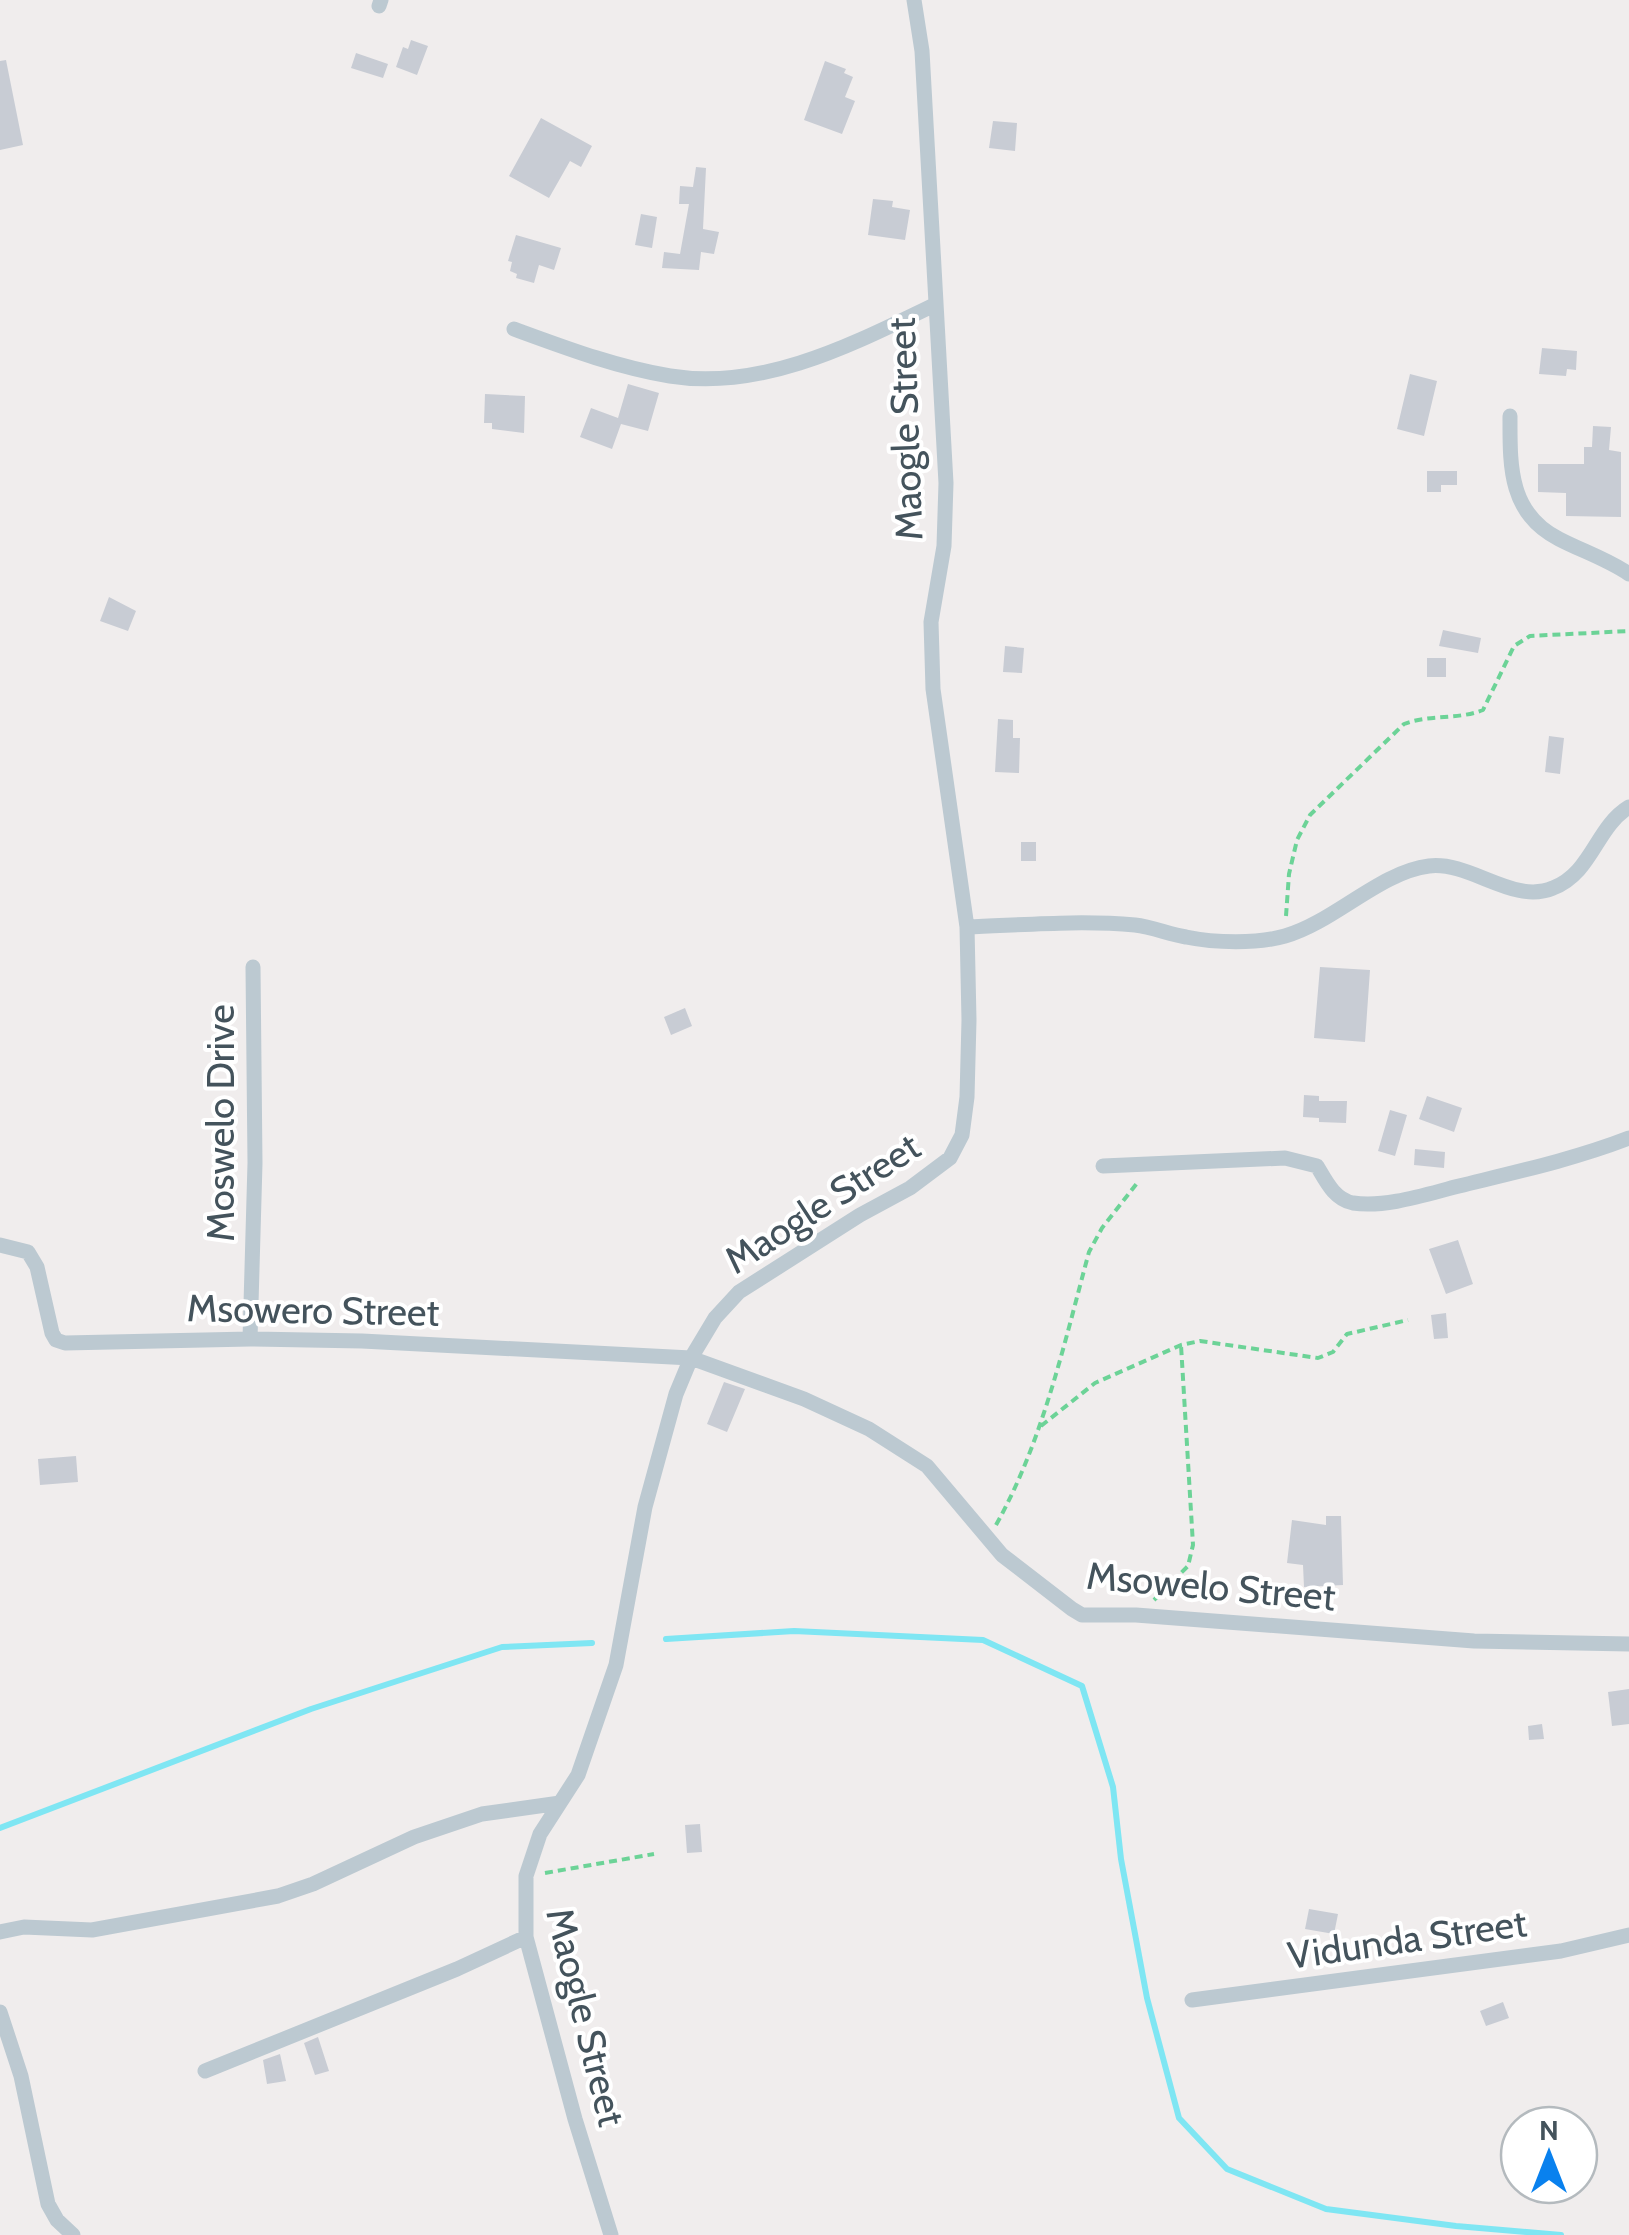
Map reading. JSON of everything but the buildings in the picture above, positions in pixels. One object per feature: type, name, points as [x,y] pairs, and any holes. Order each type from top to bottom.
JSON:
[{"type":"street","name":"Maogle Street","points":[[611,2235],[526,1937],[526,1876],[540,1834],[578,1775],[616,1665],[645,1507],[676,1394],[690,1358],[715,1318],[739,1292],[860,1214],[910,1188],[950,1158],[962,1135],[968,1097],[967,927],[933,689],[932,622],[946,520],[922,51],[914,0]]},
{"type":"street","points":[[514,330],[604,362],[674,377],[729,377],[774,371],[817,358],[934,305]]},
{"type":"street","points":[[1510,416],[1510,472],[1532,520],[1556,538],[1629,574]]},
{"type":"street","points":[[967,927],[1084,922],[1138,925],[1188,938],[1285,936],[1387,882],[1428,866],[1450,867],[1532,892],[1550,890],[1584,866],[1612,817],[1629,806]]},
{"type":"street","name":"Moswelo Drive","points":[[250,1339],[255,1163],[253,967]]},
{"type":"street","points":[[1103,1166],[1285,1158],[1317,1166],[1340,1198],[1375,1202],[1419,1196],[1512,1173],[1629,1138]]},
{"type":"street","name":"Msowero Street","points":[[0,1244],[28,1252],[37,1266],[56,1340],[65,1343],[250,1339],[483,1346],[690,1358]]},
{"type":"street","name":"Msowelo Street","points":[[690,1358],[869,1429],[927,1466],[1012,1563],[1082,1615],[1136,1615],[1474,1641],[1629,1644]]},
{"type":"street","points":[[0,1932],[24,1927],[92,1930],[278,1896],[414,1837],[482,1814],[560,1803]]},
{"type":"street","name":"Vidunda Street","points":[[1192,2000],[1561,1951],[1629,1935]]},
{"type":"street","points":[[205,2071],[526,1937]]},
{"type":"street","points":[[0,2012],[21,2076],[48,2204],[57,2220],[73,2235]]},
{"type":"path","points":[[1285,936],[1288,874],[1310,815],[1404,724],[1420,718],[1482,710],[1514,646],[1530,636],[1629,631]]},
{"type":"path","points":[[990,1538],[1013,1496],[1038,1429],[1090,1252],[1132,1186],[1161,1162]]},
{"type":"path","points":[[1038,1429],[1095,1383],[1181,1345],[1200,1341],[1318,1358],[1332,1352],[1347,1334],[1408,1320]]},
{"type":"path","points":[[1136,1615],[1188,1566],[1193,1544],[1181,1345]]},
{"type":"path","points":[[526,1876],[654,1854]]},
{"type":"waterway","points":[[666,1639],[794,1631],[983,1640],[1082,1686],[1113,1787],[1121,1859],[1147,1998],[1179,2118],[1227,2169],[1326,2209],[1561,2235]]},
{"type":"waterway","points":[[0,1828],[311,1709],[502,1647],[592,1643]]}]
